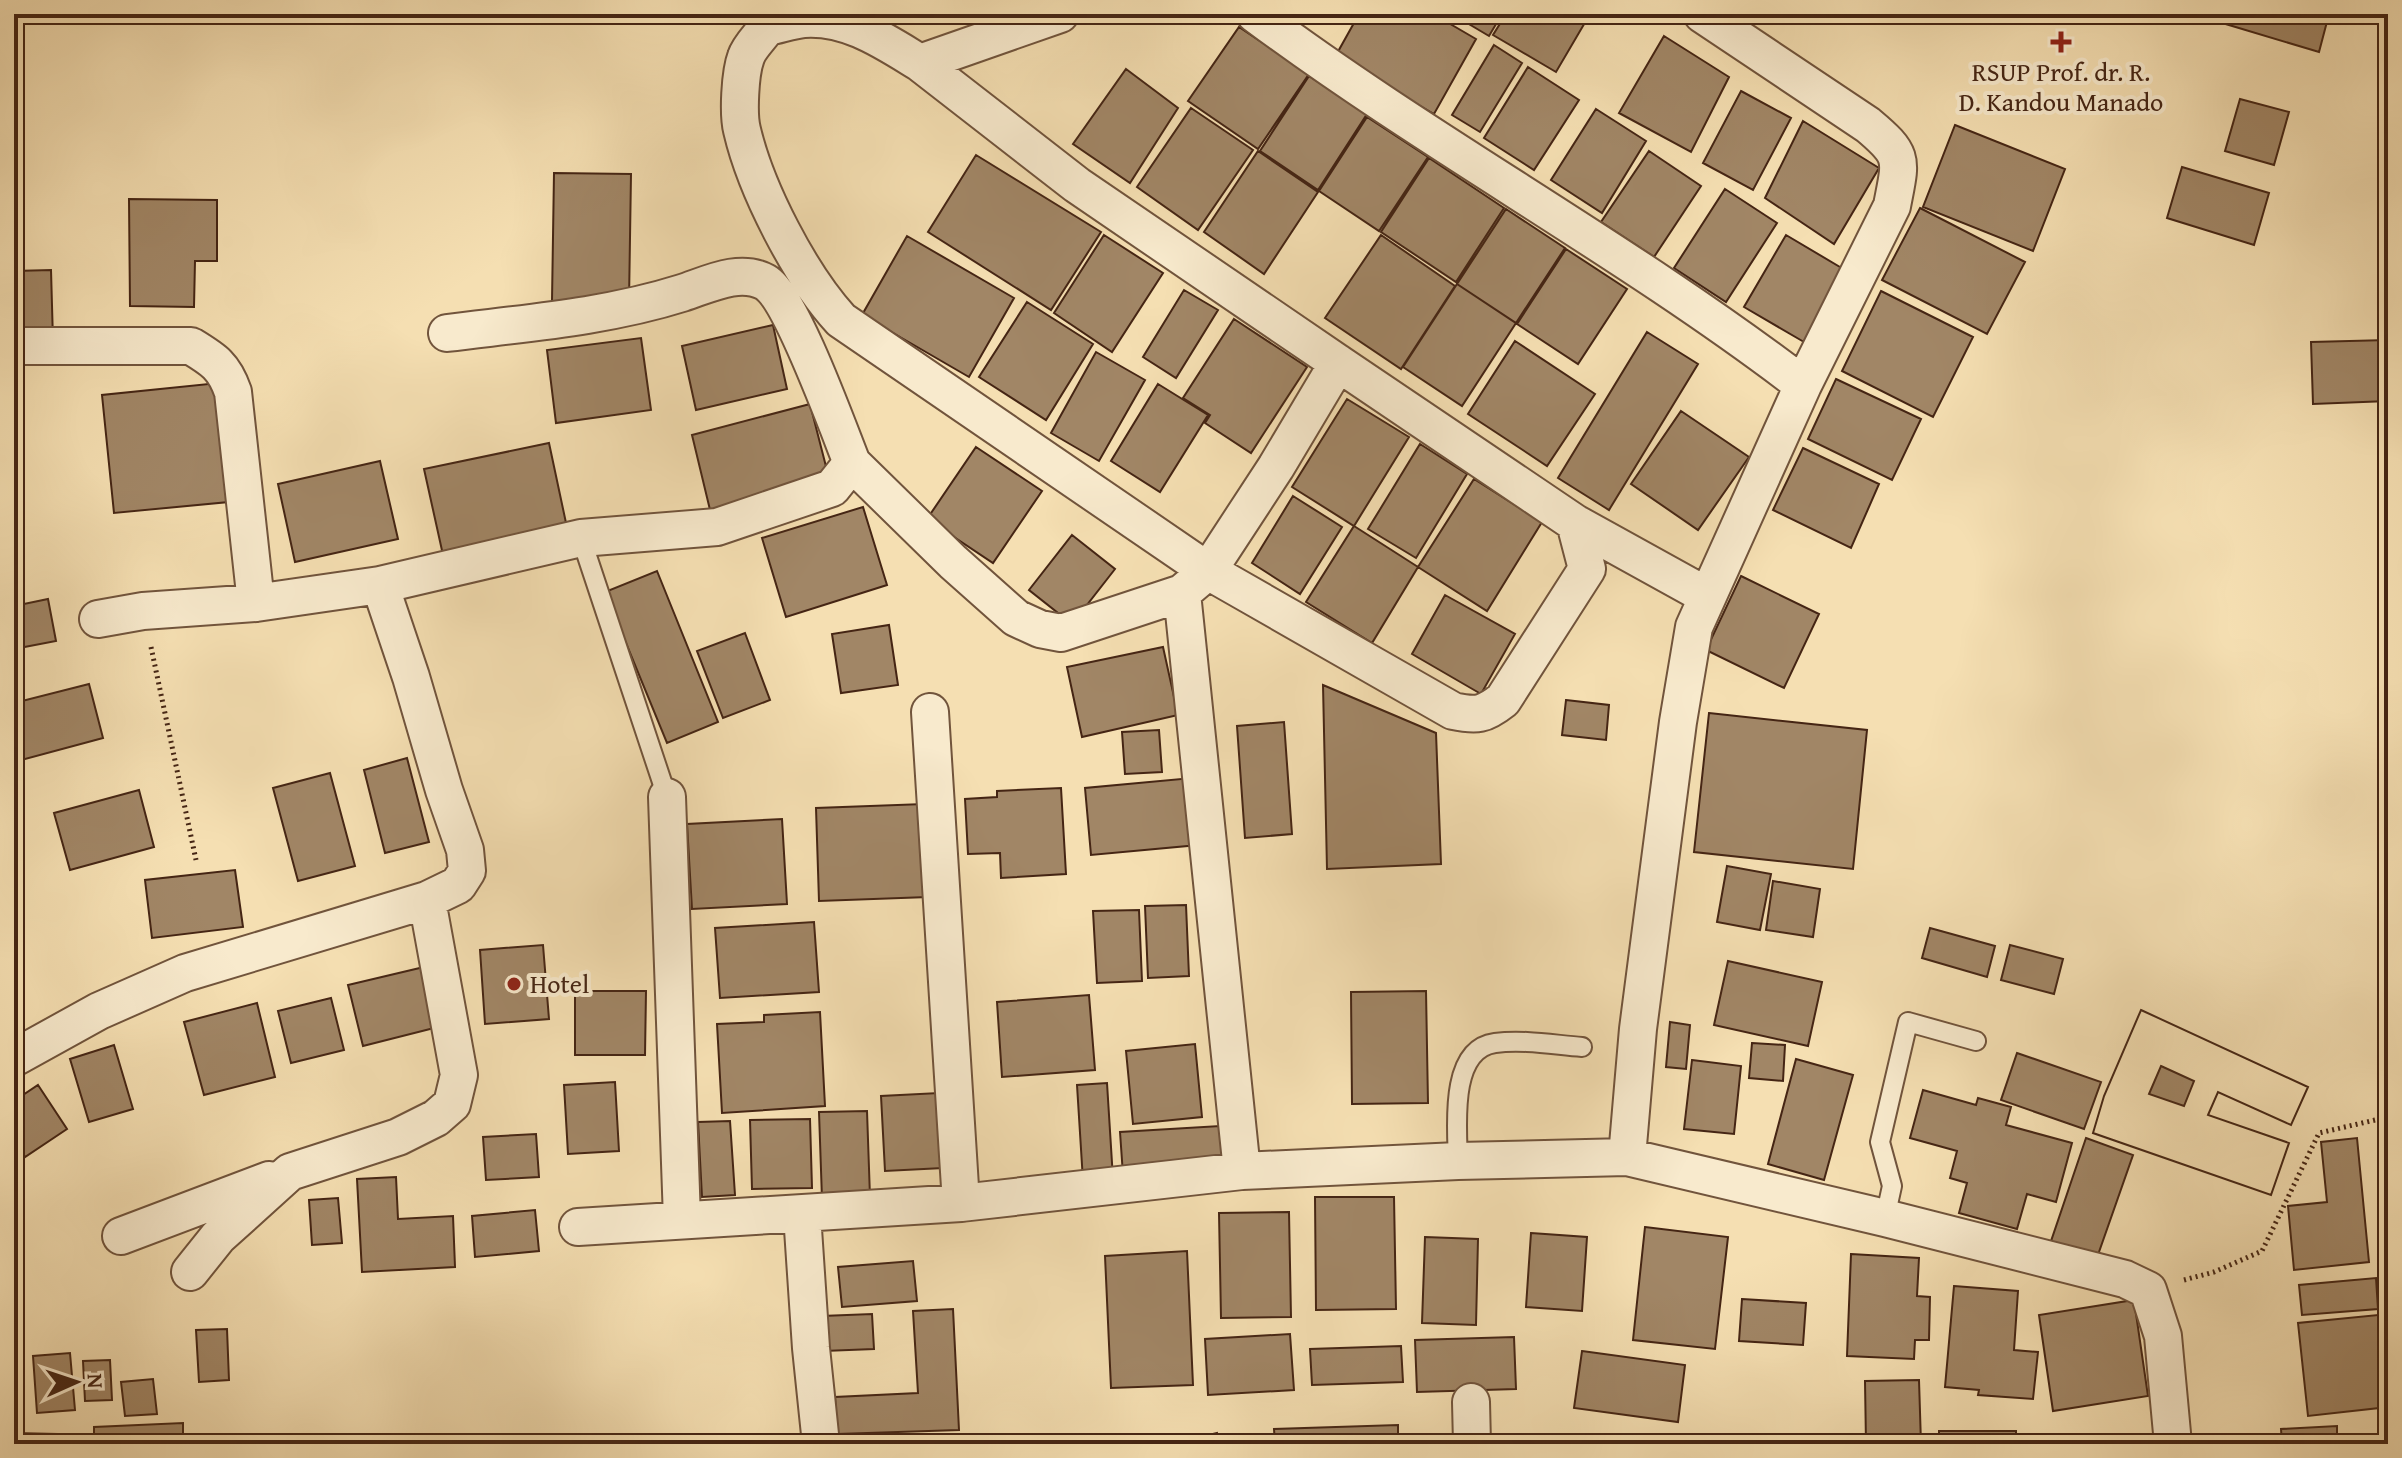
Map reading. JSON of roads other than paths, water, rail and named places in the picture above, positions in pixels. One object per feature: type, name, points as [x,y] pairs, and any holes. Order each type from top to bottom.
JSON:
[{"type":"street","points":[[920,63],[1060,14]]},
{"type":"street","points":[[1255,14],[1333,72],[1735,333],[1803,385]]},
{"type":"street","points":[[1627,1157],[1638,1029],[1678,722],[1694,627],[1803,385],[1892,206],[1898,158],[1893,146],[1868,125],[1702,14]]},
{"type":"street","points":[[1575,523],[1587,569],[1503,700],[1490,710],[1473,715],[1453,711],[1195,582],[841,320],[820,297],[750,159],[744,137],[741,97],[746,56],[767,27],[804,19],[838,22],[870,33],[920,63],[1077,185],[1575,523],[1707,596]]},
{"type":"street","points":[[447,333],[608,312],[721,280],[749,276],[766,282],[779,295],[852,463],[953,562],[1016,618],[1040,629],[1061,633],[1195,582],[1276,467],[1338,363]]},
{"type":"street","points":[[14,346],[191,346],[214,359],[226,373],[233,392],[256,603]]},
{"type":"street","points":[[98,619],[143,611],[256,603],[380,585],[581,538],[717,527],[832,488],[852,463]]},
{"type":"street","points":[[1195,582],[1242,1171]]},
{"type":"street","points":[[14,1058],[99,1011],[185,973],[427,900],[458,885],[467,871],[465,850],[380,585]]},
{"type":"street","points":[[930,712],[961,1203]]},
{"type":"street","points":[[667,797],[682,1219]]},
{"type":"street","points":[[121,1236],[290,1172],[398,1137],[436,1118],[452,1104],[459,1075],[427,900]]},
{"type":"street","points":[[578,1227],[961,1203],[1242,1171],[1627,1157],[2125,1279],[2148,1290],[2163,1336],[2173,1444]]},
{"type":"street","points":[[190,1272],[218,1237],[290,1172]]},
{"type":"street","points":[[802,1214],[821,1444]]},
{"type":"street","points":[[1471,1402],[1472,1444]]},
{"type":"lane","points":[[581,538],[667,797]]},
{"type":"lane","points":[[1885,1218],[1892,1186],[1880,1142],[1908,1022],[1976,1041]]},
{"type":"lane","points":[[1458,1161],[1460,1083],[1468,1059],[1493,1043],[1582,1047]]},
{"type":"place","name":"RSUP Prof. dr. R. D. Kandou Manado","points":[[2061,42]]},
{"type":"place","name":"Hotel","points":[[514,984]]}]
